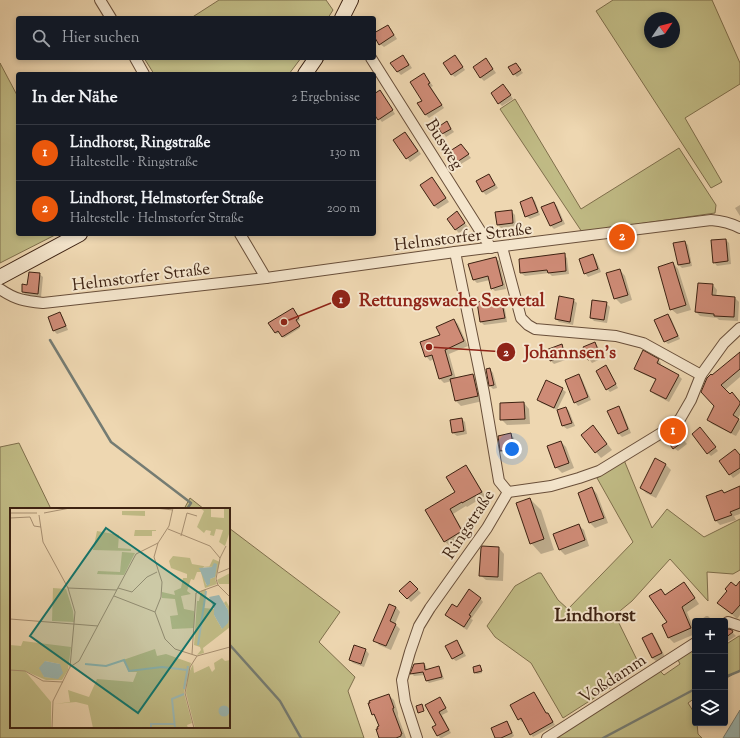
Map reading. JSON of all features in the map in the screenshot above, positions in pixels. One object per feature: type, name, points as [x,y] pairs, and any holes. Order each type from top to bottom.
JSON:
[{"type":"main road","points":[[343,16],[351,0]]},
{"type":"main road","points":[[306,72],[315,60]]},
{"type":"main road","points":[[0,277],[76,236]]},
{"type":"street","points":[[100,0],[110,16]]},
{"type":"street","points":[[136,60],[143,72]]},
{"type":"street","name":"Busweg","points":[[372,60],[491,248]]},
{"type":"street","name":"Helmstorfer Straße","points":[[0,290],[22,301],[43,304],[266,278],[455,252],[712,220],[722,221],[740,228]]},
{"type":"street","points":[[241,236],[266,278]]},
{"type":"street","points":[[502,247],[521,318],[528,325],[535,329],[616,336],[643,343],[701,374]]},
{"type":"street","points":[[455,252],[484,393],[499,481],[508,492]]},
{"type":"street","name":"Ringstraße","points":[[417,738],[405,701],[402,680],[419,626],[430,608],[487,528],[508,492],[551,486],[599,471],[671,427],[680,419],[691,400],[701,374],[724,344],[740,328]]},
{"type":"street","points":[[728,622],[740,626]]},
{"type":"street","name":"Voßdamm","points":[[547,738],[692,645]]},
{"type":"shaded area","points":[[219,0],[326,0],[333,10],[329,16],[194,16]]},
{"type":"shaded area","points":[[613,0],[712,0],[740,63],[740,84],[685,118],[722,182],[711,188],[596,11]]},
{"type":"shaded area","points":[[145,60],[300,60],[290,72],[153,72]]},
{"type":"shaded area","points":[[0,63],[16,93],[16,236],[53,236],[0,263]]},
{"type":"shaded area","points":[[515,99],[581,209],[679,148],[716,205],[715,213],[582,232],[500,109]]},
{"type":"shaded area","points":[[19,443],[51,508],[10,508],[10,728],[230,728],[230,529],[340,612],[319,642],[355,677],[348,691],[364,738],[0,738],[0,447]]},
{"type":"shaded area","points":[[624,460],[652,528],[667,509],[704,537],[740,519],[740,570],[733,574],[707,572],[708,601],[670,559],[632,601],[615,615],[641,668],[563,718],[531,663],[495,637],[487,626],[515,586],[538,573],[541,573],[558,600],[568,609],[633,542],[597,478]]},
{"type":"shaded area","points":[[190,498],[203,508],[185,508]]},
{"type":"shaded area","points":[[740,636],[740,670],[728,677],[728,654],[728,643]]},
{"type":"shaded area","points":[[692,648],[692,700],[688,703],[692,709],[692,726],[697,726],[698,734],[702,738],[551,738],[659,670],[664,675],[680,664],[677,658]]},
{"type":"water","points":[[740,710],[740,738],[723,738]]},
{"type":"building","points":[[388,25],[394,35],[379,45],[376,40],[376,32]]},
{"type":"building","points":[[403,55],[409,65],[397,72],[390,63]]},
{"type":"building","points":[[455,55],[463,67],[451,75],[443,63]]},
{"type":"building","points":[[486,58],[493,69],[480,78],[473,67]]},
{"type":"building","points":[[516,63],[521,70],[513,75],[508,67]]},
{"type":"building","points":[[424,73],[430,83],[428,84],[442,105],[425,115],[417,103],[422,101],[410,82]]},
{"type":"building","points":[[503,84],[511,95],[498,104],[491,93]]},
{"type":"building","points":[[380,90],[393,110],[378,120],[376,117],[376,93]]},
{"type":"building","points":[[447,121],[451,129],[442,134],[438,127]]},
{"type":"building","points":[[405,132],[418,151],[406,159],[393,140]]},
{"type":"building","points":[[461,144],[469,154],[457,162],[450,151]]},
{"type":"building","points":[[489,174],[495,185],[482,192],[476,181]]},
{"type":"building","points":[[432,177],[446,198],[434,206],[420,185]]},
{"type":"building","points":[[532,197],[538,212],[525,217],[520,202]]},
{"type":"building","points":[[554,202],[562,221],[550,226],[541,207]]},
{"type":"building","points":[[512,210],[513,223],[497,225],[495,212]]},
{"type":"building","points":[[457,211],[465,223],[455,230],[447,219]]},
{"type":"building","points":[[726,239],[728,261],[713,263],[711,240]]},
{"type":"building","points":[[685,241],[690,263],[678,265],[673,243]]},
{"type":"building","points":[[565,253],[566,271],[548,273],[547,270],[520,273],[519,259]]},
{"type":"building","points":[[593,254],[598,269],[584,274],[579,259]]},
{"type":"building","points":[[496,257],[503,285],[491,289],[488,276],[473,280],[468,264]]},
{"type":"building","points":[[673,262],[686,305],[670,310],[658,267]]},
{"type":"building","points":[[620,269],[628,295],[614,299],[606,273]]},
{"type":"building","points":[[29,272],[40,273],[38,294],[22,292],[22,284],[27,285]]},
{"type":"building","points":[[698,283],[713,284],[712,295],[735,297],[734,317],[714,316],[714,314],[695,312]]},
{"type":"building","points":[[559,296],[574,299],[570,322],[555,319]]},
{"type":"building","points":[[501,298],[505,318],[480,322],[477,302]]},
{"type":"building","points":[[592,300],[607,302],[604,320],[590,318]]},
{"type":"building","points":[[293,308],[299,318],[296,320],[300,326],[282,337],[278,331],[275,333],[268,323]]},
{"type":"building","points":[[60,312],[66,326],[53,331],[48,317]]},
{"type":"building","points":[[668,314],[678,336],[664,342],[654,320]]},
{"type":"building","points":[[454,319],[464,341],[445,350],[452,375],[439,379],[432,355],[425,357],[420,342],[440,335],[436,327]]},
{"type":"building","points":[[595,342],[600,355],[588,360],[583,347]]},
{"type":"building","points":[[562,344],[565,356],[550,361],[546,350]]},
{"type":"building","points":[[643,350],[659,359],[657,363],[679,375],[666,399],[650,391],[656,379],[634,369]]},
{"type":"building","points":[[740,352],[740,369],[721,385],[730,394],[732,392],[740,402],[733,415],[739,419],[731,433],[707,420],[714,406],[701,392],[707,378]]},
{"type":"building","points":[[606,365],[616,384],[606,390],[596,371]]},
{"type":"building","points":[[490,368],[494,385],[489,386],[486,369]]},
{"type":"building","points":[[473,374],[478,396],[455,401],[450,379]]},
{"type":"building","points":[[579,374],[588,397],[574,403],[565,380]]},
{"type":"building","points":[[546,380],[563,388],[554,408],[537,400]]},
{"type":"building","points":[[524,402],[525,419],[500,420],[500,403]]},
{"type":"building","points":[[619,406],[628,429],[618,434],[607,411]]},
{"type":"building","points":[[566,407],[572,423],[562,426],[557,410]]},
{"type":"building","points":[[462,418],[464,431],[452,433],[450,420]]},
{"type":"building","points":[[593,425],[607,444],[595,453],[581,435]]},
{"type":"building","points":[[700,427],[716,447],[707,454],[692,434]]},
{"type":"building","points":[[677,431],[684,441],[673,449],[666,439]]},
{"type":"building","points":[[511,433],[514,449],[500,451],[498,436]]},
{"type":"building","points":[[561,441],[569,463],[555,468],[547,446]]},
{"type":"building","points":[[735,449],[740,455],[740,468],[729,475],[719,461]]},
{"type":"building","points":[[655,458],[666,464],[651,494],[640,488]]},
{"type":"building","points":[[466,465],[482,492],[450,509],[462,531],[444,542],[425,510],[455,492],[446,477]]},
{"type":"building","points":[[740,486],[740,508],[730,512],[732,515],[715,521],[706,496],[722,490],[724,493]]},
{"type":"building","points":[[592,487],[604,518],[589,523],[578,493]]},
{"type":"building","points":[[530,498],[544,539],[530,544],[516,503]]},
{"type":"building","points":[[579,524],[585,540],[559,550],[553,534]]},
{"type":"building","points":[[482,546],[499,547],[498,577],[479,576]]},
{"type":"building","points":[[410,581],[418,589],[407,599],[399,591]]},
{"type":"building","points":[[740,581],[740,605],[732,614],[717,603],[727,591],[725,589],[731,582],[736,586]]},
{"type":"building","points":[[684,582],[695,598],[682,607],[691,628],[668,638],[662,625],[667,622],[649,596],[661,589],[665,595]]},
{"type":"building","points":[[469,589],[481,598],[469,615],[471,616],[464,627],[445,615],[452,604],[457,607]]},
{"type":"building","points":[[389,604],[396,607],[390,621],[396,624],[386,646],[373,641]]},
{"type":"building","points":[[728,629],[732,630],[733,632],[728,636]]},
{"type":"building","points":[[652,633],[662,653],[652,658],[642,638]]},
{"type":"building","points":[[457,640],[463,653],[452,659],[445,646]]},
{"type":"building","points":[[354,645],[366,649],[361,664],[349,660]]},
{"type":"building","points":[[424,663],[425,670],[439,666],[442,677],[426,681],[423,672],[410,674],[414,664]]},
{"type":"building","points":[[480,665],[482,671],[474,673],[473,667]]},
{"type":"building","points":[[534,692],[553,722],[530,735],[521,718],[518,720],[510,705]]},
{"type":"building","points":[[389,694],[402,734],[396,738],[379,738],[376,729],[378,729],[377,727],[379,726],[374,714],[372,715],[368,703],[370,703],[369,701]]},
{"type":"building","points":[[440,697],[446,708],[439,712],[449,730],[437,736],[432,727],[436,725],[425,705]]},
{"type":"building","points":[[422,704],[424,711],[418,713],[416,706]]},
{"type":"building","points":[[507,721],[512,733],[501,738],[495,738],[491,728]]},
{"type":"waterway","points":[[50,340],[111,442],[191,503],[188,508]]},
{"type":"waterway","points":[[230,645],[280,701],[301,738]]},
{"type":"waterway","points":[[728,676],[740,671]]},
{"type":"waterway","points":[[603,738],[693,690]]},
{"type":"place","name":"Lindhorst, Helmstorfer Straße","points":[[622,237]]},
{"type":"place","name":"Rettungswache Seevetal","points":[[284,322]]},
{"type":"place","name":"Johannsen's","points":[[429,347]]},
{"type":"place","name":"Lindhorst, Ringstraße","points":[[673,431]]},
{"type":"district","name":"Lindhorst","points":[[595,614]]}]
